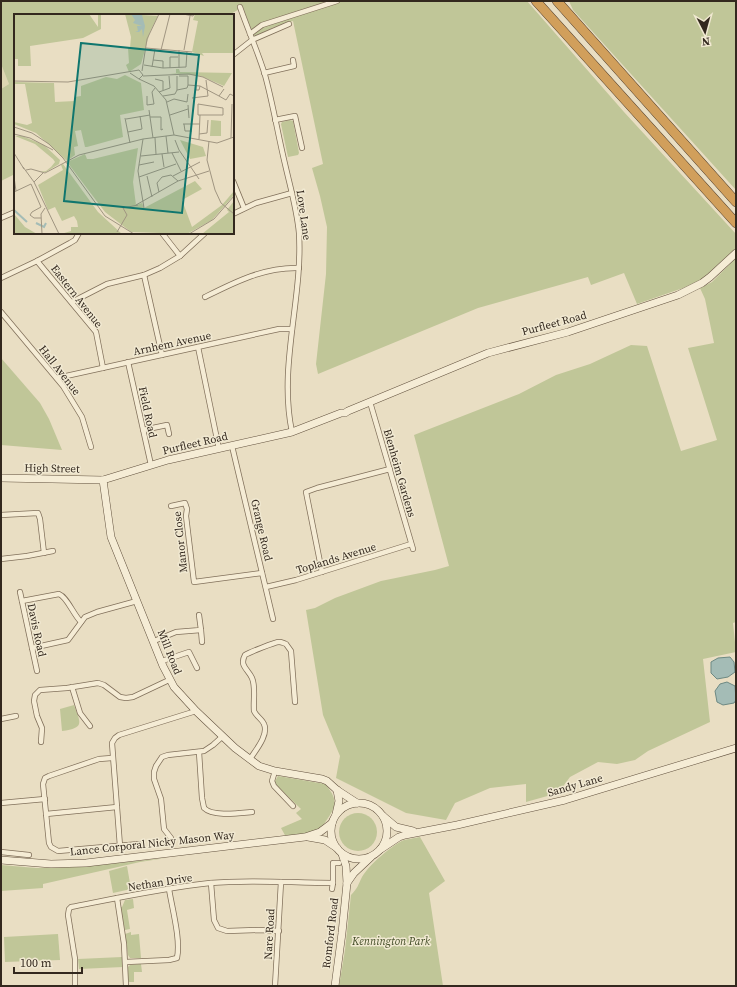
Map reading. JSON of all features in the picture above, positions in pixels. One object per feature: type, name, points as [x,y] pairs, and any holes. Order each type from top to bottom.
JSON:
[{"type":"highway","points":[[536,1],[736,223]]},
{"type":"highway","points":[[557,1],[736,202]]},
{"type":"street","points":[[250,34],[262,25],[337,1]]},
{"type":"street","name":"Love Lane","points":[[240,7],[264,73],[292,193],[299,232],[299,268],[292,329],[288,398],[292,432]]},
{"type":"street","points":[[234,53],[252,40],[289,24]]},
{"type":"street","points":[[264,73],[294,66],[293,60]]},
{"type":"street","points":[[275,120],[295,116],[302,148]]},
{"type":"street","points":[[234,183],[244,208]]},
{"type":"street","points":[[234,213],[270,198],[292,193]]},
{"type":"street","points":[[1,218],[14,212]]},
{"type":"street","points":[[1,278],[38,261],[75,240],[78,234]]},
{"type":"street","points":[[163,234],[180,256]]},
{"type":"street","points":[[72,302],[107,284],[144,275],[165,266],[180,256],[204,234]]},
{"type":"street","name":"Purfleet Road","points":[[370,402],[488,353],[568,332],[678,295],[702,283],[736,253]]},
{"type":"street","name":"Eastern Avenue","points":[[38,261],[96,332],[103,368]]},
{"type":"street","points":[[204,297],[253,274],[277,269],[299,268]]},
{"type":"street","points":[[144,275],[162,355]]},
{"type":"street","name":"Hall Avenue","points":[[1,312],[57,378],[73,401],[82,418],[91,447]]},
{"type":"street","name":"Arnhem Avenue","points":[[57,378],[279,329],[292,329]]},
{"type":"street","points":[[198,347],[219,449]]},
{"type":"street","name":"Field Road","points":[[128,362],[151,465]]},
{"type":"street","points":[[292,432],[341,413],[345,413],[370,402]]},
{"type":"street","name":"Blenheim Gardens","points":[[370,402],[412,547]]},
{"type":"street","points":[[143,430],[167,425],[169,434]]},
{"type":"street","name":"Purfleet Road","points":[[103,480],[151,465],[292,432]]},
{"type":"street","name":"Grange Road","points":[[232,446],[273,619]]},
{"type":"street","points":[[322,572],[306,492],[390,468]]},
{"type":"street","name":"High Street","points":[[1,478],[103,480]]},
{"type":"street","name":"Mill Road","points":[[103,480],[111,538],[169,680],[174,687],[196,711],[236,748],[259,766],[275,771],[328,781],[337,790],[357,803]]},
{"type":"street","name":"Manor Close","points":[[171,506],[185,503],[187,509],[186,516],[194,582],[262,573]]},
{"type":"street","points":[[1,515],[38,513],[44,553]]},
{"type":"street","name":"Toplands Avenue","points":[[266,587],[412,547]]},
{"type":"street","points":[[1,559],[53,551]]},
{"type":"street","name":"Davis Road","points":[[20,592],[37,670]]},
{"type":"street","points":[[22,601],[58,594],[64,597],[74,615],[81,622]]},
{"type":"street","points":[[32,648],[68,640],[85,617],[137,601]]},
{"type":"street","points":[[199,615],[202,642]]},
{"type":"street","points":[[154,641],[176,632],[201,630]]},
{"type":"street","points":[[250,759],[263,737],[265,728],[264,722],[256,715],[254,711],[253,680],[243,665],[245,655],[251,651],[275,643],[279,642],[286,644],[290,651],[295,702]]},
{"type":"street","points":[[162,662],[189,652],[197,668]]},
{"type":"street","points":[[42,742],[42,728],[37,716],[34,702],[38,691],[98,683],[104,685],[120,697],[126,698],[133,697],[169,680]]},
{"type":"street","points":[[72,687],[80,713],[90,726]]},
{"type":"street","points":[[120,846],[112,743],[119,735],[196,711]]},
{"type":"street","points":[[1,719],[16,716]]},
{"type":"street","points":[[171,838],[164,829],[161,799],[154,779],[154,772],[159,762],[162,757],[168,754],[199,752],[209,748],[223,736]]},
{"type":"street","name":"Sandy Lane","points":[[381,849],[399,837],[565,800],[736,748]]},
{"type":"street","points":[[199,752],[204,808],[212,812],[230,814],[252,812]]},
{"type":"street","points":[[112,758],[99,759],[45,778],[43,784],[49,843],[54,850],[58,851],[139,844]]},
{"type":"street","points":[[275,771],[272,781],[274,786],[292,806]]},
{"type":"street","points":[[337,790],[339,801],[332,823],[332,837],[339,851],[354,859],[371,857]]},
{"type":"street","points":[[1,803],[45,799]]},
{"type":"street","points":[[336,814],[344,807],[357,803],[366,804],[379,811],[383,816],[387,832],[381,849],[354,873],[347,883]]},
{"type":"street","points":[[46,814],[117,807]]},
{"type":"street","name":"Sandy Lane","points":[[383,816],[396,826],[417,832]]},
{"type":"street","name":"Lance Corporal Nicky Mason Way","points":[[1,860],[50,864],[86,863],[305,837],[320,832],[332,823]]},
{"type":"street","name":"Lance Corporal Nicky Mason Way","points":[[305,837],[321,839],[339,851]]},
{"type":"street","name":"Romford Road","points":[[335,986],[347,883],[346,866],[339,851]]},
{"type":"street","points":[[1,852],[29,855]]},
{"type":"street","points":[[332,889],[333,863],[339,863]]},
{"type":"street","name":"Nare Road","points":[[275,986],[279,931],[280,882]]},
{"type":"street","points":[[211,883],[214,920],[218,928],[227,931],[279,931]]},
{"type":"street","name":"Nethan Drive","points":[[75,986],[75,959],[68,915],[69,908],[117,898],[211,883],[332,883]]},
{"type":"street","points":[[126,962],[169,960],[177,958],[178,951],[176,930],[169,889]]},
{"type":"street","points":[[117,898],[126,962],[126,986]]},
{"type":"shaded area","points":[[1,64],[9,84],[1,89]]},
{"type":"green space","points":[[1,1],[527,1],[624,112],[736,234],[736,248],[702,279],[683,288],[637,304],[624,273],[591,285],[588,277],[478,308],[318,374],[316,364],[326,274],[327,227],[312,168],[323,164],[293,21],[272,28],[254,38],[243,7],[231,14],[14,14],[14,174],[1,181],[1,89],[9,84],[1,64]]},
{"type":"green space","points":[[569,1],[736,1],[736,190],[573,10]]},
{"type":"green space","points":[[290,120],[293,121],[299,153],[298,155],[288,157],[281,124],[282,122]]},
{"type":"green space","points":[[736,258],[736,622],[733,623],[736,652],[703,659],[710,722],[648,751],[635,760],[617,764],[598,762],[570,777],[558,793],[526,802],[526,784],[490,788],[455,803],[446,820],[406,813],[336,778],[340,756],[323,715],[306,610],[315,608],[335,598],[381,581],[449,566],[414,435],[519,394],[556,375],[590,364],[631,345],[647,346],[681,451],[717,440],[688,348],[714,343],[705,299],[700,288],[712,282]]},
{"type":"green space","points":[[1,358],[40,403],[49,419],[62,450],[1,445]]},
{"type":"green space","points":[[74,705],[79,720],[78,726],[70,730],[62,731],[60,709]]},
{"type":"green space","points":[[278,776],[325,784],[332,793],[334,805],[331,813],[321,827],[308,833],[286,837],[281,828],[302,819],[296,813],[301,809],[275,784]]},
{"type":"green space","points":[[358,813],[368,816],[374,822],[377,832],[374,842],[368,848],[358,851],[348,848],[342,842],[339,832],[342,822],[348,816]]},
{"type":"green space","name":"Kennington Park","points":[[420,837],[445,881],[429,893],[443,986],[339,986],[345,950],[351,895],[357,888],[365,872],[381,856],[393,846],[404,840]]},
{"type":"green space","points":[[166,858],[140,862],[43,884],[43,888],[1,891],[1,865],[36,868],[80,867]]},
{"type":"green space","points":[[127,866],[131,889],[113,893],[109,871]]},
{"type":"green space","points":[[133,899],[134,908],[127,910],[130,929],[125,930],[120,907],[122,907],[125,900]]},
{"type":"green space","points":[[131,932],[131,935],[139,934],[141,958],[130,958],[128,955],[125,934]]},
{"type":"green space","points":[[58,934],[60,960],[5,962],[4,937]]},
{"type":"green space","points":[[122,957],[123,967],[79,969],[78,959]]},
{"type":"green space","points":[[141,964],[142,972],[134,972],[134,982],[129,982],[128,967],[130,965]]},
{"type":"water","points":[[730,657],[734,662],[735,672],[728,677],[717,679],[711,673],[711,662],[718,658]]},
{"type":"water","points":[[727,682],[735,686],[736,700],[734,703],[723,705],[717,702],[715,691],[720,684]]}]
